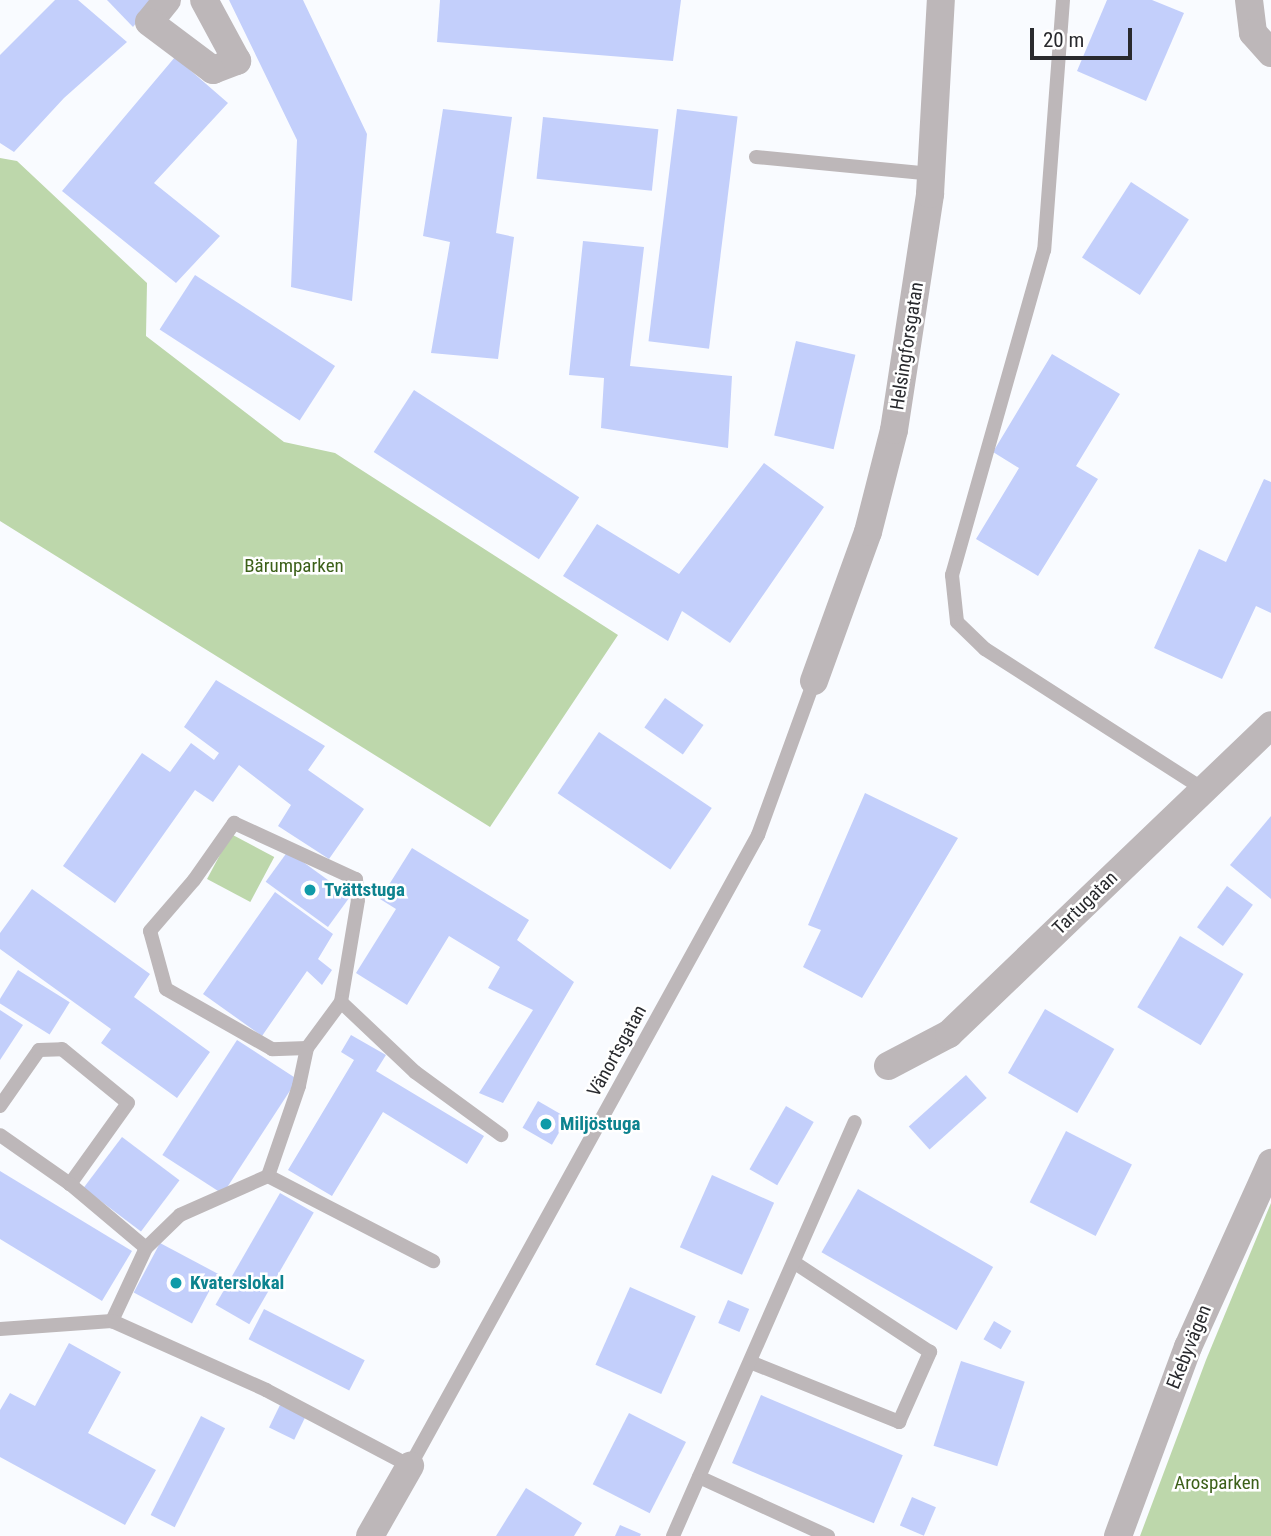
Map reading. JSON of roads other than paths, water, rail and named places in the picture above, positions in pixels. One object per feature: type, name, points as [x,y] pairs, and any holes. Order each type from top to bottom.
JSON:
[{"type":"street","points":[[167,0],[149,22],[213,70],[237,61],[204,0]]},
{"type":"street","name":"Helsingforsgatan","points":[[814,681],[868,532],[894,430],[932,174],[941,0]]},
{"type":"street","points":[[1250,0],[1253,33],[1271,53]]},
{"type":"street","name":"Tartugatan","points":[[888,1066],[949,1034],[1271,725]]},
{"type":"street","name":"Ekebyvägen","points":[[1118,1536],[1188,1347],[1271,1163]]},
{"type":"street","points":[[370,1536],[410,1466]]},
{"type":"lane","points":[[1063,0],[1044,250],[952,575],[957,622],[985,649],[1203,789]]},
{"type":"lane","points":[[756,157],[932,174]]},
{"type":"lane","name":"Vänortsgatan","points":[[410,1466],[758,835],[814,681]]},
{"type":"lane","points":[[112,1321],[146,1248],[180,1215],[268,1176],[299,1086],[307,1048],[341,1002],[358,900],[356,879],[234,823],[194,880],[150,931],[166,989],[272,1049],[307,1048]]},
{"type":"lane","points":[[341,1002],[415,1072],[501,1135]]},
{"type":"lane","points":[[0,1106],[39,1050],[62,1049],[128,1103],[70,1184]]},
{"type":"lane","points":[[673,1536],[855,1122]]},
{"type":"lane","points":[[0,1135],[70,1184],[146,1248]]},
{"type":"lane","points":[[268,1176],[433,1261]]},
{"type":"lane","points":[[750,1362],[899,1422],[930,1352],[795,1262]]},
{"type":"lane","points":[[0,1329],[112,1321],[266,1390],[410,1466]]},
{"type":"lane","points":[[699,1478],[828,1536]]},
{"type":"place","name":"Tvättstuga","points":[[310,890]]},
{"type":"place","name":"Miljöstuga","points":[[546,1124]]},
{"type":"place","name":"Kvaterslokal","points":[[176,1283]]},
{"type":"park label","name":"Bärumparken","points":[[294,566]]},
{"type":"park label","name":"Arosparken","points":[[1217,1483]]}]
